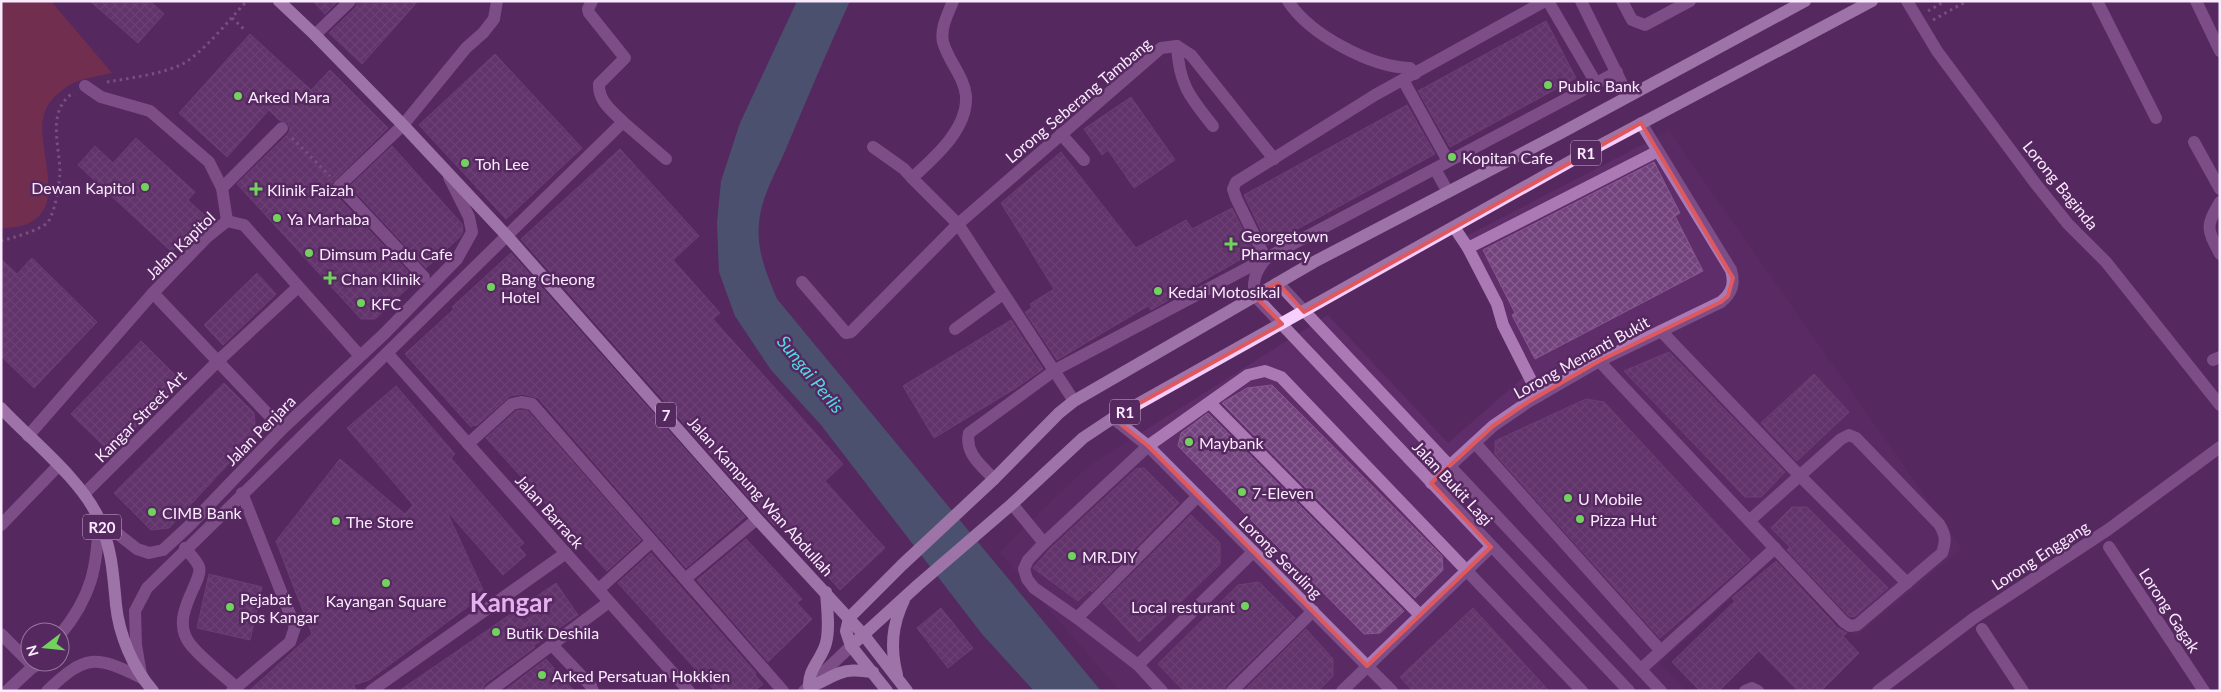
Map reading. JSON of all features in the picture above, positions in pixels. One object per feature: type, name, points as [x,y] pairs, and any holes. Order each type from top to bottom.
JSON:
[{"type":"main road","name":"R1","points":[[849,618],[902,565],[994,479],[1059,412],[1074,401],[1254,295],[1314,262],[1805,1]]},
{"type":"main road","name":"R1","points":[[864,634],[1012,504],[1083,438],[1113,418],[1641,124],[1872,1]]},
{"type":"main road","name":"7","points":[[282,4],[403,125],[508,236]]},
{"type":"main road","name":"Jalan Kampung Wan Abdullah","points":[[508,236],[757,518],[864,634],[907,691]]},
{"type":"main road","name":"R20","points":[[1,408],[84,494],[98,519],[109,546],[114,568],[116,606],[123,637],[142,678]]},
{"type":"main road","points":[[826,592],[827,637],[821,657],[808,678],[807,688],[822,683],[840,673],[854,670],[873,672]]},
{"type":"main road","points":[[898,680],[893,658],[892,636],[897,615],[906,596]]},
{"type":"main road","points":[[849,618],[846,631],[852,646],[887,691]]},
{"type":"main road","points":[[852,646],[864,634]]},
{"type":"main road","points":[[142,678],[153,691]]},
{"type":"street","points":[[315,35],[350,1]]},
{"type":"street","points":[[424,277],[339,186],[403,125],[466,48],[494,19],[497,1]]},
{"type":"street","points":[[592,1],[588,9],[589,13],[625,58],[599,84],[599,93],[602,100],[623,122],[666,160]]},
{"type":"street","points":[[912,178],[952,135],[961,122],[966,96],[961,78],[943,42],[944,25],[953,1]]},
{"type":"street","points":[[1288,1],[1327,38],[1350,51],[1396,68],[1410,68],[1415,74]]},
{"type":"street","points":[[1266,259],[1236,198],[1233,189],[1236,182],[1403,80],[1547,1],[1596,83]]},
{"type":"street","points":[[1581,1],[1628,96]]},
{"type":"street","points":[[1622,1],[1632,20],[1645,25],[1690,1]]},
{"type":"street","name":"Lorong Baginda","points":[[1907,1],[1937,51],[2035,183],[2068,224],[2106,262],[2218,403]]},
{"type":"street","points":[[2097,1],[2156,118]]},
{"type":"street","points":[[2196,1],[2220,51]]},
{"type":"street","points":[[1177,46],[1181,79],[1190,96],[1213,126]]},
{"type":"street","name":"Lorong Seberang Tambang","points":[[802,282],[846,332],[851,332],[958,224],[1161,48],[1177,46],[1191,55],[1274,159]]},
{"type":"street","points":[[994,479],[970,451],[969,433],[1055,370],[1617,72]]},
{"type":"street","points":[[1403,80],[1448,161]]},
{"type":"street","points":[[85,86],[101,97],[150,111],[209,162],[222,188],[227,220]]},
{"type":"street","name":"Jalan Penjara","points":[[142,678],[136,645],[135,611],[147,588],[623,122]]},
{"type":"street","points":[[1468,248],[1658,151],[1641,124]]},
{"type":"street","points":[[222,188],[282,128]]},
{"type":"street","points":[[1062,134],[1084,160]]},
{"type":"street","points":[[2194,142],[2220,189]]},
{"type":"street","points":[[873,147],[904,169],[958,224],[1074,401]]},
{"type":"street","name":"Lorong Menanti Bukit","points":[[1431,483],[1493,426],[1539,396],[1599,361],[1721,302],[1728,296],[1733,286],[1731,270],[1658,151]]},
{"type":"street","points":[[1435,169],[1448,192]]},
{"type":"street","name":"Jalan Penjara","points":[[98,519],[137,549],[149,553],[164,550],[282,429],[360,356],[457,259],[472,232],[469,217],[446,172]]},
{"type":"street","points":[[2220,202],[2210,221],[2208,232],[2220,254]]},
{"type":"street","name":"Jalan Kapitol","points":[[28,436],[153,293],[207,237],[227,220],[244,225],[360,356]]},
{"type":"street","points":[[1454,227],[1468,248],[1497,304],[1503,325],[1539,396]]},
{"type":"street","points":[[1254,295],[1253,282],[1256,272],[1266,259]]},
{"type":"street","name":"Jalan Bukit Lagi","points":[[1278,283],[1661,691]]},
{"type":"street","name":"Kangar Street Art","points":[[84,494],[218,361],[298,287]]},
{"type":"street","points":[[153,293],[282,429]]},
{"type":"street","points":[[955,329],[1003,294]]},
{"type":"street","name":"Jalan Bukit Lagi","points":[[1254,295],[1629,691]]},
{"type":"street","points":[[1661,331],[1799,476],[1907,584]]},
{"type":"street","name":"Jalan Barrack","points":[[387,353],[689,691]]},
{"type":"street","points":[[1599,361],[1844,622],[1850,626],[1857,625],[1942,553],[1946,534],[1939,524],[1863,445],[1856,438],[1849,435],[1840,438],[1750,521]]},
{"type":"street","points":[[1162,691],[1138,666],[1077,618],[1034,588],[1027,579],[1024,569],[1028,560],[1044,543],[1148,446],[1248,375],[1265,371],[1281,377],[1582,691]]},
{"type":"street","points":[[468,444],[512,404],[521,402],[532,404],[782,691]]},
{"type":"street","points":[[1210,402],[1420,615]]},
{"type":"street","name":"Lorong Seruling","points":[[1113,418],[1148,446],[1392,691]]},
{"type":"street","points":[[1475,443],[1661,651]]},
{"type":"street","name":"Lorong Enggang","points":[[1878,691],[1974,618],[2109,529],[2220,447]]},
{"type":"street","points":[[1,525],[58,466]]},
{"type":"street","points":[[186,548],[199,568],[199,574],[185,605],[184,628],[190,644],[234,689],[290,642],[295,628],[242,493]]},
{"type":"street","points":[[1077,618],[1198,496]]},
{"type":"street","points":[[1012,504],[1044,543]]},
{"type":"street","points":[[685,579],[757,518]]},
{"type":"street","points":[[69,622],[85,598],[92,579],[98,546],[98,519]]},
{"type":"street","points":[[598,589],[652,541]]},
{"type":"street","points":[[1342,691],[1491,547]]},
{"type":"street","name":"Lorong Gagak","points":[[2109,547],[2204,691]]},
{"type":"street","points":[[1640,669],[1776,548]]},
{"type":"street","points":[[1138,666],[1253,552]]},
{"type":"street","points":[[371,691],[566,553]]},
{"type":"street","points":[[490,691],[609,602]]},
{"type":"street","points":[[1232,691],[1312,612]]},
{"type":"street","points":[[1982,630],[2023,691]]},
{"type":"street","points":[[1,634],[20,650]]},
{"type":"street","points":[[552,646],[591,686],[593,691]]},
{"type":"street","points":[[807,688],[852,646]]},
{"type":"street","points":[[46,691],[82,663],[94,661],[110,663],[142,678]]},
{"type":"street","points":[[7,691],[27,672]]},
{"type":"street","points":[[1745,691],[1752,688],[1758,691]]},
{"type":"path","points":[[1926,12],[1945,1]]},
{"type":"path","points":[[1937,18],[1967,1]]},
{"type":"path","points":[[232,18],[246,31]]},
{"type":"path","points":[[282,128],[339,186]]},
{"type":"highlighted area","points":[[1641,123],[1733,278],[1728,296],[1721,302],[1599,361],[1528,402],[1493,426],[1431,483],[1491,547],[1367,666],[1148,446],[1113,418],[1282,324],[1254,295],[1278,283],[1304,312]]},
{"type":"shaded area","points":[[1,1],[51,1],[112,73],[71,84],[59,92],[49,103],[42,124],[49,187],[47,201],[42,213],[28,224],[1,229]]},
{"type":"shaded area","points":[[1669,131],[1962,549],[1855,637],[1777,557],[1660,663],[1686,691],[1120,691],[999,552],[1087,467],[1328,315],[1448,443],[1533,369],[1457,241]]},
{"type":"water","name":"Sungai Perlis","points":[[797,1],[850,1],[770,183],[760,213],[759,243],[766,272],[777,299],[1101,691],[1034,691],[982,634],[821,425],[771,370],[735,316],[719,272],[717,223],[721,181],[740,123]]},
{"type":"building","points":[[90,1],[150,1],[164,14],[138,43]]},
{"type":"building","points":[[313,1],[338,1],[325,14]]},
{"type":"building","points":[[358,1],[418,1],[362,64],[329,33],[356,7]]},
{"type":"building","points":[[1546,21],[1576,78],[1450,147],[1418,91]]},
{"type":"building","points":[[250,34],[311,90],[330,70],[388,128],[331,184],[333,192],[416,280],[375,319],[361,319],[237,184],[288,134],[290,130],[288,123],[279,120],[269,110],[227,157],[179,113]]},
{"type":"building","points":[[495,54],[582,148],[506,219],[419,125]]},
{"type":"building","points":[[1131,97],[1175,160],[1134,188],[1108,150],[1102,155],[1084,129]]},
{"type":"building","points":[[1407,105],[1435,154],[1268,245],[1244,195]]},
{"type":"building","name":"Dewan Kapitol","points":[[136,138],[195,192],[188,200],[205,216],[172,252],[78,165],[95,146],[113,163]]},
{"type":"building","points":[[392,146],[462,224],[463,231],[460,237],[426,268],[350,186]]},
{"type":"building","points":[[620,149],[699,236],[673,260],[720,313],[713,319],[843,464],[825,481],[885,548],[840,590],[779,523],[775,526],[521,239]]},
{"type":"building","points":[[1061,152],[1136,248],[1186,220],[1192,229],[1232,208],[1254,252],[1151,310],[1148,306],[1057,360],[1025,312],[1032,308],[1030,304],[1054,289],[1001,203]]},
{"type":"building","points":[[1654,162],[1680,213],[1675,216],[1703,271],[1535,359],[1512,315],[1515,313],[1483,250]]},
{"type":"building","points":[[511,253],[745,517],[686,568],[538,398],[522,394],[510,396],[476,426],[471,427],[405,354],[454,309],[452,307]]},
{"type":"building","points":[[32,258],[97,322],[34,388],[1,356],[1,259],[17,274]]},
{"type":"building","points":[[257,273],[276,294],[223,345],[204,325]]},
{"type":"building","points":[[1011,320],[1043,369],[1016,388],[934,438],[903,386]]},
{"type":"building","points":[[141,341],[181,381],[111,453],[71,414]]},
{"type":"building","points":[[1669,352],[1785,472],[1761,497],[1745,497],[1624,371]]},
{"type":"building","points":[[1814,374],[1849,412],[1797,461],[1761,423]]},
{"type":"building","points":[[224,383],[254,413],[256,434],[169,528],[151,530],[114,493]]},
{"type":"building","points":[[1272,385],[1442,556],[1443,570],[1415,598],[1222,403],[1247,388]]},
{"type":"building","name":"Kayangan Square","points":[[396,386],[455,454],[451,458],[524,543],[519,547],[526,555],[503,575],[446,510],[485,594],[369,680],[354,685],[356,691],[249,691],[312,634],[276,541],[340,459],[405,514],[413,505],[347,428]]},
{"type":"building","points":[[1586,399],[1604,402],[1750,560],[1660,638],[1495,454],[1495,441]]},
{"type":"building","points":[[516,411],[528,411],[641,540],[607,571],[486,438]]},
{"type":"building","points":[[1208,413],[1404,611],[1380,633],[1364,634],[1178,446],[1181,433]]},
{"type":"building","points":[[1144,468],[1179,503],[1092,592],[1090,590],[1078,601],[1033,568],[1050,549],[1136,469]]},
{"type":"building","points":[[1792,507],[1807,507],[1888,588],[1854,617],[1849,616],[1787,550],[1790,547],[1771,528]]},
{"type":"building","points":[[1191,515],[1220,543],[1220,564],[1139,642],[1103,603]]},
{"type":"building","points":[[746,539],[802,599],[797,603],[812,619],[768,662],[697,580]]},
{"type":"building","points":[[651,553],[756,673],[755,675],[763,684],[755,691],[715,691],[618,583]]},
{"type":"building","points":[[1776,561],[1838,628],[1847,633],[1843,636],[1859,653],[1821,691],[1798,691],[1759,651],[1719,691],[1700,691],[1672,662],[1735,601],[1732,598]]},
{"type":"building","name":"Pejabat Pos Kangar","points":[[209,574],[262,587],[250,640],[197,628]]},
{"type":"building","points":[[1259,582],[1295,618],[1226,685],[1224,691],[1192,691],[1181,688],[1158,664],[1238,585]]},
{"type":"building","points":[[556,583],[578,615],[533,646],[535,647],[485,684],[482,691],[399,691]]},
{"type":"building","points":[[941,608],[973,648],[948,668],[917,628]]},
{"type":"building","points":[[1473,608],[1549,691],[1413,691],[1400,677]]},
{"type":"building","points":[[1306,629],[1333,659],[1333,676],[1318,691],[1244,691]]},
{"type":"building","name":"Arked Persatuan Hokkien","points":[[546,659],[574,691],[504,691]]},
{"type":"place","name":"Public Bank","points":[[1548,85]]},
{"type":"place","name":"Arked Mara","points":[[238,96]]},
{"type":"place","name":"Kopitan Cafe","points":[[1452,157]]},
{"type":"place","name":"Toh Lee","points":[[465,163]]},
{"type":"place","name":"Dewan Kapitol","points":[[145,187]]},
{"type":"place","name":"Klinik Faizah","points":[[256,189]]},
{"type":"place","name":"Ya Marhaba","points":[[277,218]]},
{"type":"place","name":"Georgetown Pharmacy","points":[[1231,244]]},
{"type":"place","name":"Dimsum Padu Cafe","points":[[309,253]]},
{"type":"place","name":"Chan Klinik","points":[[330,278]]},
{"type":"place","name":"Bang Cheong Hotel","points":[[491,287]]},
{"type":"place","name":"Kedai Motosikal","points":[[1158,291]]},
{"type":"place","name":"KFC","points":[[361,303]]},
{"type":"place","name":"Maybank","points":[[1189,442]]},
{"type":"place","name":"7-Eleven","points":[[1242,492]]},
{"type":"place","name":"U Mobile","points":[[1568,498]]},
{"type":"place","name":"CIMB Bank","points":[[152,512]]},
{"type":"place","name":"Pizza Hut","points":[[1580,519]]},
{"type":"place","name":"The Store","points":[[336,521]]},
{"type":"place","name":"MR.DIY","points":[[1072,556]]},
{"type":"place","name":"Kayangan Square","points":[[386,583]]},
{"type":"place","name":"Local resturant","points":[[1245,606]]},
{"type":"place","name":"Pejabat Pos Kangar","points":[[230,607]]},
{"type":"place","name":"Butik Deshila","points":[[496,632]]},
{"type":"place","name":"Arked Persatuan Hokkien","points":[[542,675]]},
{"type":"district","name":"Kangar","points":[[511,602]]}]
